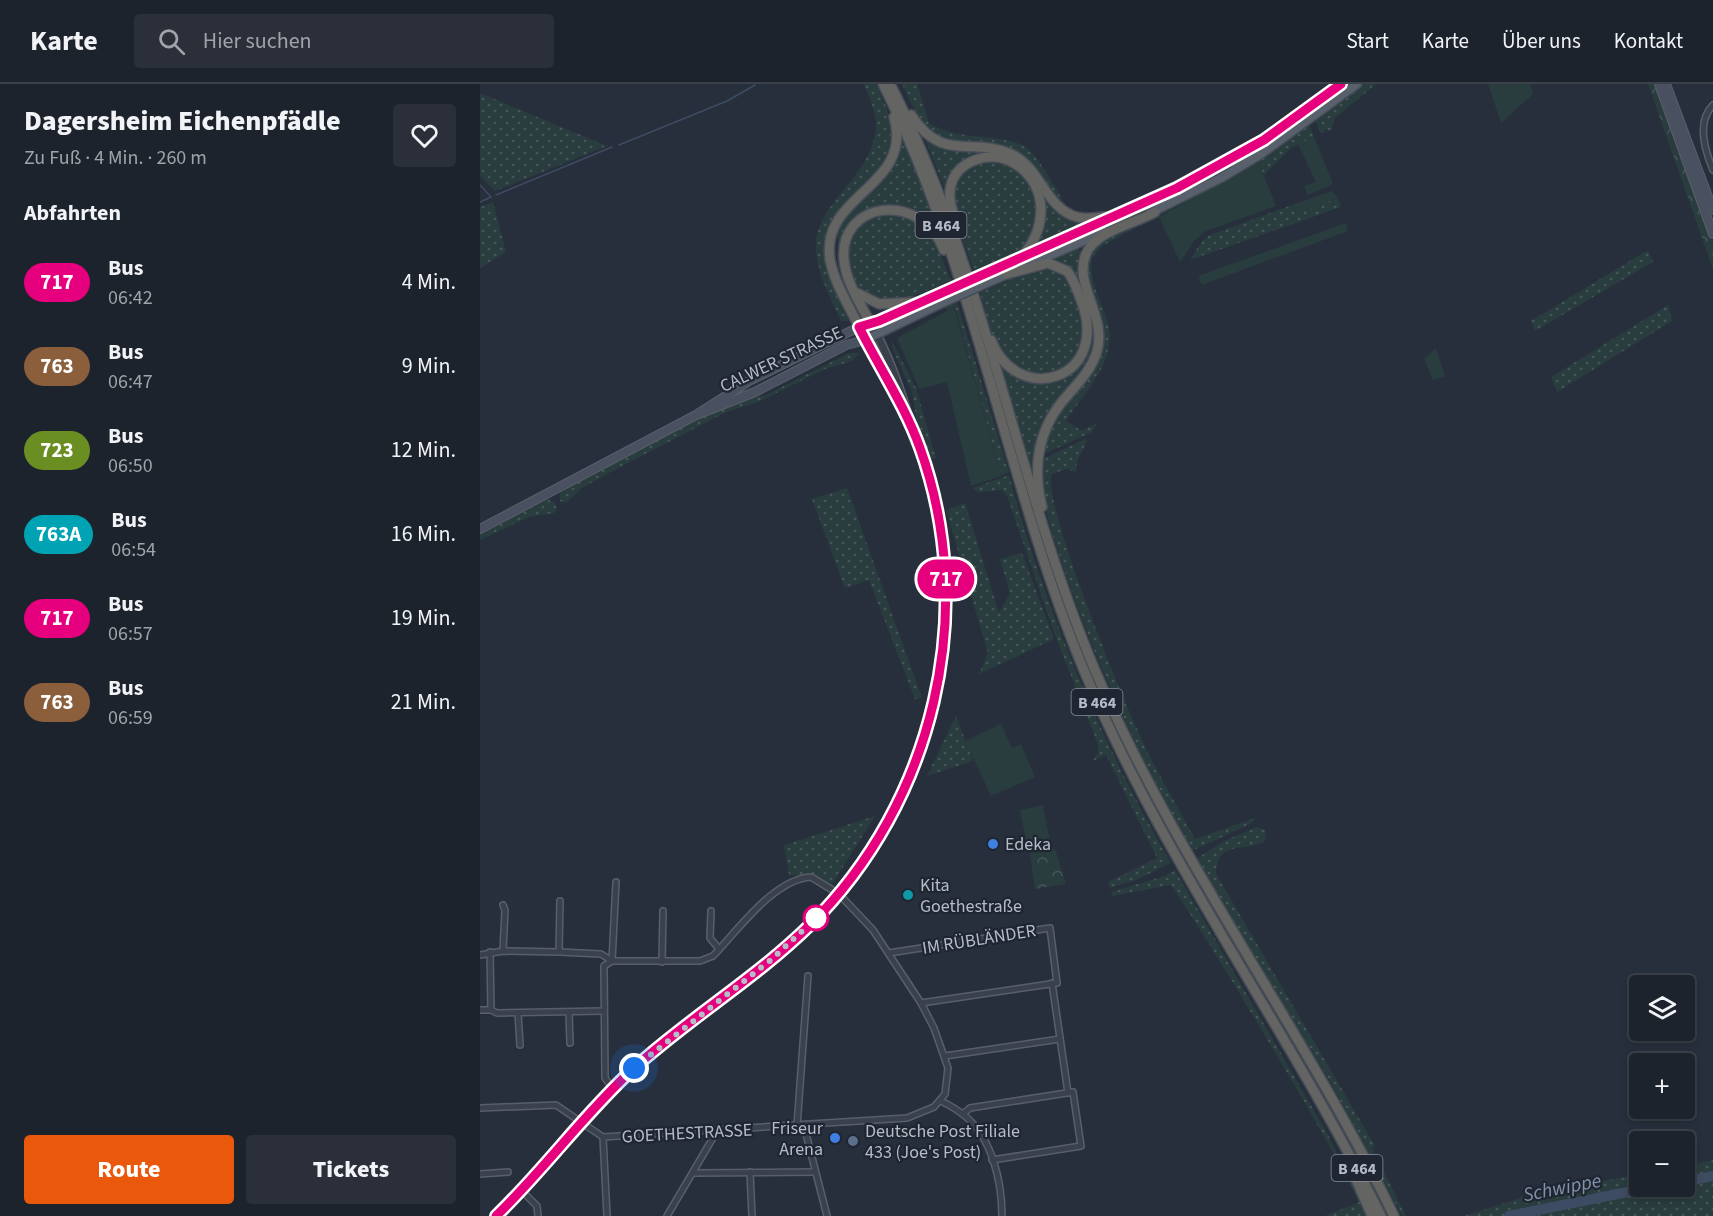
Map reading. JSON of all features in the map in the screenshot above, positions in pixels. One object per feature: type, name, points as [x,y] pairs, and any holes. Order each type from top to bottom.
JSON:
[{"type":"highway","name":"B 464","points":[[883,84],[940,224],[1046,569],[1106,722],[1181,868],[1332,1121],[1382,1216]]},
{"type":"highway","name":"B 464","points":[[892,84],[924,156],[958,245],[1045,533],[1092,663],[1157,801],[1340,1112],[1394,1216]]},
{"type":"highway","points":[[892,84],[916,123],[934,140],[951,146],[998,150],[1014,155],[1035,172],[1050,197],[1065,213],[1086,219],[1113,217]]},
{"type":"highway","points":[[859,327],[833,271],[831,238],[835,226],[849,206],[883,175],[893,159],[897,129],[887,99],[888,95]]},
{"type":"highway","points":[[958,245],[960,234],[950,203],[951,183],[961,168],[971,162],[986,157],[998,157],[1009,161],[1026,174],[1039,200],[1041,220],[1038,234],[1022,256]]},
{"type":"highway","points":[[871,324],[855,291],[843,256],[852,230],[864,218],[879,211],[904,210],[921,219],[936,234],[943,247],[960,303],[967,311]]},
{"type":"highway","points":[[1045,533],[1045,517],[1037,481],[1039,447],[1054,412],[1088,371],[1099,340],[1098,320],[1083,275],[1086,252],[1097,239],[1155,212]]},
{"type":"highway","points":[[980,319],[1003,360],[1026,376],[1039,379],[1053,377],[1070,369],[1083,353],[1089,326],[1067,271],[1048,263],[1007,274]]},
{"type":"highway","points":[[855,291],[879,304],[920,302]]},
{"type":"highway","points":[[1332,1121],[1372,1216]]},
{"type":"main road","name":"CALWER STRASSE","points":[[480,529],[696,415],[749,381],[859,327],[871,324],[1177,188],[1264,140],[1341,84]]},
{"type":"main road","name":"CALWER STRASSE","points":[[696,415],[755,392],[846,345],[877,335],[1007,274],[1155,212],[1221,178],[1261,154],[1357,84]]},
{"type":"main road","points":[[1659,84],[1713,234]]},
{"type":"main road","points":[[1666,84],[1713,210]]},
{"type":"main road","points":[[871,324],[877,335]]},
{"type":"main road","points":[[859,327],[865,340]]},
{"type":"street","points":[[1713,105],[1706,115],[1704,126],[1706,148],[1713,170]]},
{"type":"street","points":[[496,1216],[522,1191],[613,1089],[653,1052],[772,959],[839,894],[864,860],[896,805],[916,762],[931,715],[942,658],[946,600],[945,556],[936,506],[905,397],[877,335]]},
{"type":"street","points":[[865,340],[911,424]]},
{"type":"street","points":[[480,955],[503,951],[559,952],[601,954],[612,961],[700,961],[708,959],[719,949],[776,891],[789,882],[811,877],[839,894],[873,930],[921,1003],[945,1056],[948,1078],[941,1101],[963,1114],[978,1131],[992,1160],[1002,1216]]},
{"type":"street","points":[[612,961],[616,882]]},
{"type":"street","points":[[559,952],[560,901]]},
{"type":"street","points":[[502,905],[505,910],[503,951]]},
{"type":"street","points":[[662,962],[663,911]]},
{"type":"street","points":[[711,911],[710,938],[719,949]]},
{"type":"street","name":"IM RÜBLÄNDER","points":[[889,953],[1050,928],[1060,1039],[1081,1146],[992,1160]]},
{"type":"street","points":[[489,952],[491,1010]]},
{"type":"street","points":[[612,961],[604,966],[603,1011],[605,1078],[613,1089]]},
{"type":"street","points":[[808,976],[801,1126],[826,1216]]},
{"type":"street","points":[[921,1003],[1055,983]]},
{"type":"street","points":[[480,1010],[491,1010],[497,1013],[603,1011]]},
{"type":"street","points":[[569,1012],[570,1043]]},
{"type":"street","points":[[519,1013],[520,1046]]},
{"type":"street","points":[[945,1056],[1060,1039]]},
{"type":"street","points":[[963,1114],[970,1108],[1070,1093]]},
{"type":"street","name":"GOETHESTRASSE","points":[[480,1108],[556,1105],[580,1124],[603,1137],[907,1118],[927,1111],[941,1101]]},
{"type":"street","points":[[667,1216],[717,1131]]},
{"type":"street","points":[[603,1137],[607,1216]]},
{"type":"street","points":[[480,1174],[508,1172]]},
{"type":"street","points":[[750,1172],[752,1216]]},
{"type":"street","points":[[694,1173],[815,1172]]},
{"type":"street","points":[[522,1191],[537,1206],[538,1216]]},
{"type":"green space","points":[[864,84],[876,84],[893,130],[892,146],[888,159],[834,219],[825,236],[826,264],[848,318],[848,321],[841,321],[819,269],[816,251],[817,234],[833,203],[866,159],[873,142],[876,119]]},
{"type":"green space","points":[[902,84],[917,84],[929,123],[940,129],[963,135],[1009,141],[1026,148],[1045,171],[1065,204],[1063,206],[1029,162],[1014,151],[943,140],[921,124]]},
{"type":"green space","points":[[1361,84],[1376,84],[1335,118],[1331,131],[1324,129],[1325,132],[1320,133],[1316,121]]},
{"type":"green space","points":[[1488,84],[1530,84],[1533,94],[1501,123]]},
{"type":"green space","points":[[1648,84],[1655,84],[1676,147],[1713,243],[1713,269]]},
{"type":"green space","points":[[480,93],[607,146],[495,191],[480,176]]},
{"type":"green space","points":[[1310,125],[1314,137],[1291,148],[1264,175],[1258,161]]},
{"type":"green space","points":[[901,132],[937,228],[906,207],[890,206],[872,209],[841,245],[841,270],[860,311],[858,311],[838,265],[838,232],[842,220],[890,170],[897,155]]},
{"type":"green space","points":[[923,134],[944,146],[994,153],[981,154],[959,166],[945,189]]},
{"type":"green space","points":[[1314,137],[1332,185],[1308,195],[1304,186],[1316,182],[1298,144]]},
{"type":"green space","points":[[996,153],[1011,157],[1026,168],[1059,211],[1088,224],[1040,243],[1045,212],[1042,198],[1029,173],[1019,164]]},
{"type":"green space","points":[[994,160],[1007,164],[1025,180],[1036,209],[1036,220],[1030,239],[1023,247],[1006,258],[974,271],[957,220],[954,204],[955,189],[961,176],[974,166]]},
{"type":"green space","points":[[1258,161],[1276,206],[1206,231],[1194,241],[1180,262],[1159,217]]},
{"type":"green space","points":[[1223,181],[1102,246],[1092,258],[1091,265],[1096,291],[1109,327],[1109,343],[1101,370],[1066,421],[1082,431],[1097,423],[1092,432],[1040,456],[1054,421],[1102,338],[1101,314],[1092,294],[1088,272],[1090,258],[1098,242]]},
{"type":"green space","points":[[1332,191],[1338,198],[1296,213],[1292,205]]},
{"type":"green space","points":[[1338,198],[1341,207],[1190,260],[1202,241],[1210,235],[1292,205],[1296,213]]},
{"type":"green space","points":[[493,202],[506,252],[480,268],[480,207]]},
{"type":"green space","points":[[1132,212],[1134,217],[1066,246],[1062,244],[1013,267],[1030,256]]},
{"type":"green space","points":[[882,213],[912,216],[932,234],[951,281],[892,303],[875,300],[866,295],[852,277],[847,255],[848,244],[858,227]]},
{"type":"green space","points":[[1346,223],[1348,231],[1202,285],[1198,276]]},
{"type":"green space","points":[[1076,249],[1083,252],[1092,298],[1095,321],[1094,344],[1084,369],[1054,405],[1045,420],[1036,444],[1031,469],[999,362],[1027,380],[1071,369],[1086,357],[1091,343],[1092,325],[1082,290],[1073,275],[1063,265],[1050,261]]},
{"type":"green space","points":[[1648,250],[1653,262],[1535,331],[1531,321]]},
{"type":"green space","points":[[1045,266],[1057,270],[1068,280],[1086,327],[1076,355],[1069,364],[1049,374],[1038,375],[1016,368],[1001,354],[989,328],[980,292]]},
{"type":"green space","points":[[957,302],[1009,472],[1001,476],[955,307],[947,310],[945,307]]},
{"type":"green space","points":[[1668,305],[1672,321],[1557,392],[1551,377]]},
{"type":"green space","points":[[954,307],[1001,476],[971,486],[947,382],[919,389],[897,338]]},
{"type":"green space","points":[[892,341],[916,388],[936,458],[928,460],[918,430],[912,392],[892,348]]},
{"type":"green space","points":[[1436,348],[1445,376],[1433,380],[1424,359]]},
{"type":"green space","points":[[849,353],[860,353],[852,361],[825,369],[760,401],[724,413],[582,488],[566,503],[560,501],[560,493],[566,489],[718,409],[768,394]]},
{"type":"green space","points":[[1085,439],[1087,441],[1077,461],[1076,472],[1066,469],[1052,474],[1052,491],[1058,520],[1084,598],[1143,743],[1195,839],[1256,818],[1250,824],[1192,851],[1141,755],[1111,689],[1083,623],[1050,526],[1043,494],[1040,460]]},
{"type":"green space","points":[[1009,475],[1040,575],[1077,674],[1121,771],[1171,863],[1136,880],[1110,888],[1108,882],[1157,858],[1106,755],[1093,761],[1098,753],[1098,744],[1056,638],[1007,496],[1002,490],[978,492],[973,488]]},
{"type":"green space","points":[[847,488],[922,698],[915,699],[869,580],[845,588],[812,499]]},
{"type":"green space","points":[[547,499],[555,503],[557,509],[554,513],[529,517],[480,540],[480,534]]},
{"type":"green space","points":[[965,503],[999,613],[1010,593],[1000,559],[1022,553],[1054,639],[979,674],[988,653],[946,510]]},
{"type":"green space","points":[[956,716],[973,761],[927,776]]},
{"type":"green space","points":[[1001,724],[1012,748],[1021,744],[1035,777],[991,796],[965,741]]},
{"type":"green space","points":[[1043,805],[1050,842],[1027,846],[1020,810]]},
{"type":"green space","points":[[875,816],[831,886],[812,876],[789,875],[784,845]]},
{"type":"green space","points":[[1257,827],[1265,830],[1266,838],[1263,842],[1226,851],[1221,856],[1216,874],[1375,1146],[1372,1148],[1406,1216],[1402,1216],[1327,1076],[1196,859],[1224,841]]},
{"type":"green space","points":[[1055,849],[1066,884],[1035,889],[1030,853]]},
{"type":"green space","points":[[1175,870],[1328,1135],[1367,1216],[1325,1216],[1359,1202],[1289,1075],[1171,885],[1112,896],[1111,892],[1165,876]]},
{"type":"green space","points":[[1713,1160],[1713,1216],[1464,1216],[1524,1197],[1629,1176],[1629,1197],[1695,1197],[1695,1164]]},
{"type":"waterway","points":[[619,145],[727,101],[755,85]]},
{"type":"waterway","points":[[496,195],[612,147]]},
{"type":"waterway","points":[[480,185],[491,197],[480,202]]},
{"type":"waterway","name":"Schwippe","points":[[1695,1180],[1713,1176]]},
{"type":"waterway","name":"Schwippe","points":[[1509,1216],[1629,1192]]},
{"type":"bus line","name":"717","points":[[496,1216],[527,1186],[580,1124],[634,1068],[772,959],[826,908],[870,851],[912,771],[923,744],[938,687],[945,631],[945,556],[933,492],[911,424],[859,327],[879,321],[1177,188],[1264,140],[1341,84]]},
{"type":"place","name":"Edeka","points":[[993,844]]},
{"type":"place","name":"Kita Goethestraße","points":[[908,895]]},
{"type":"place","name":"Friseur Arena","points":[[835,1138]]},
{"type":"place","name":"Deutsche Post Filiale 433 (Joe's Post)","points":[[853,1141]]},
{"type":"route","points":[[634,1068],[772,959],[816,918]]}]
